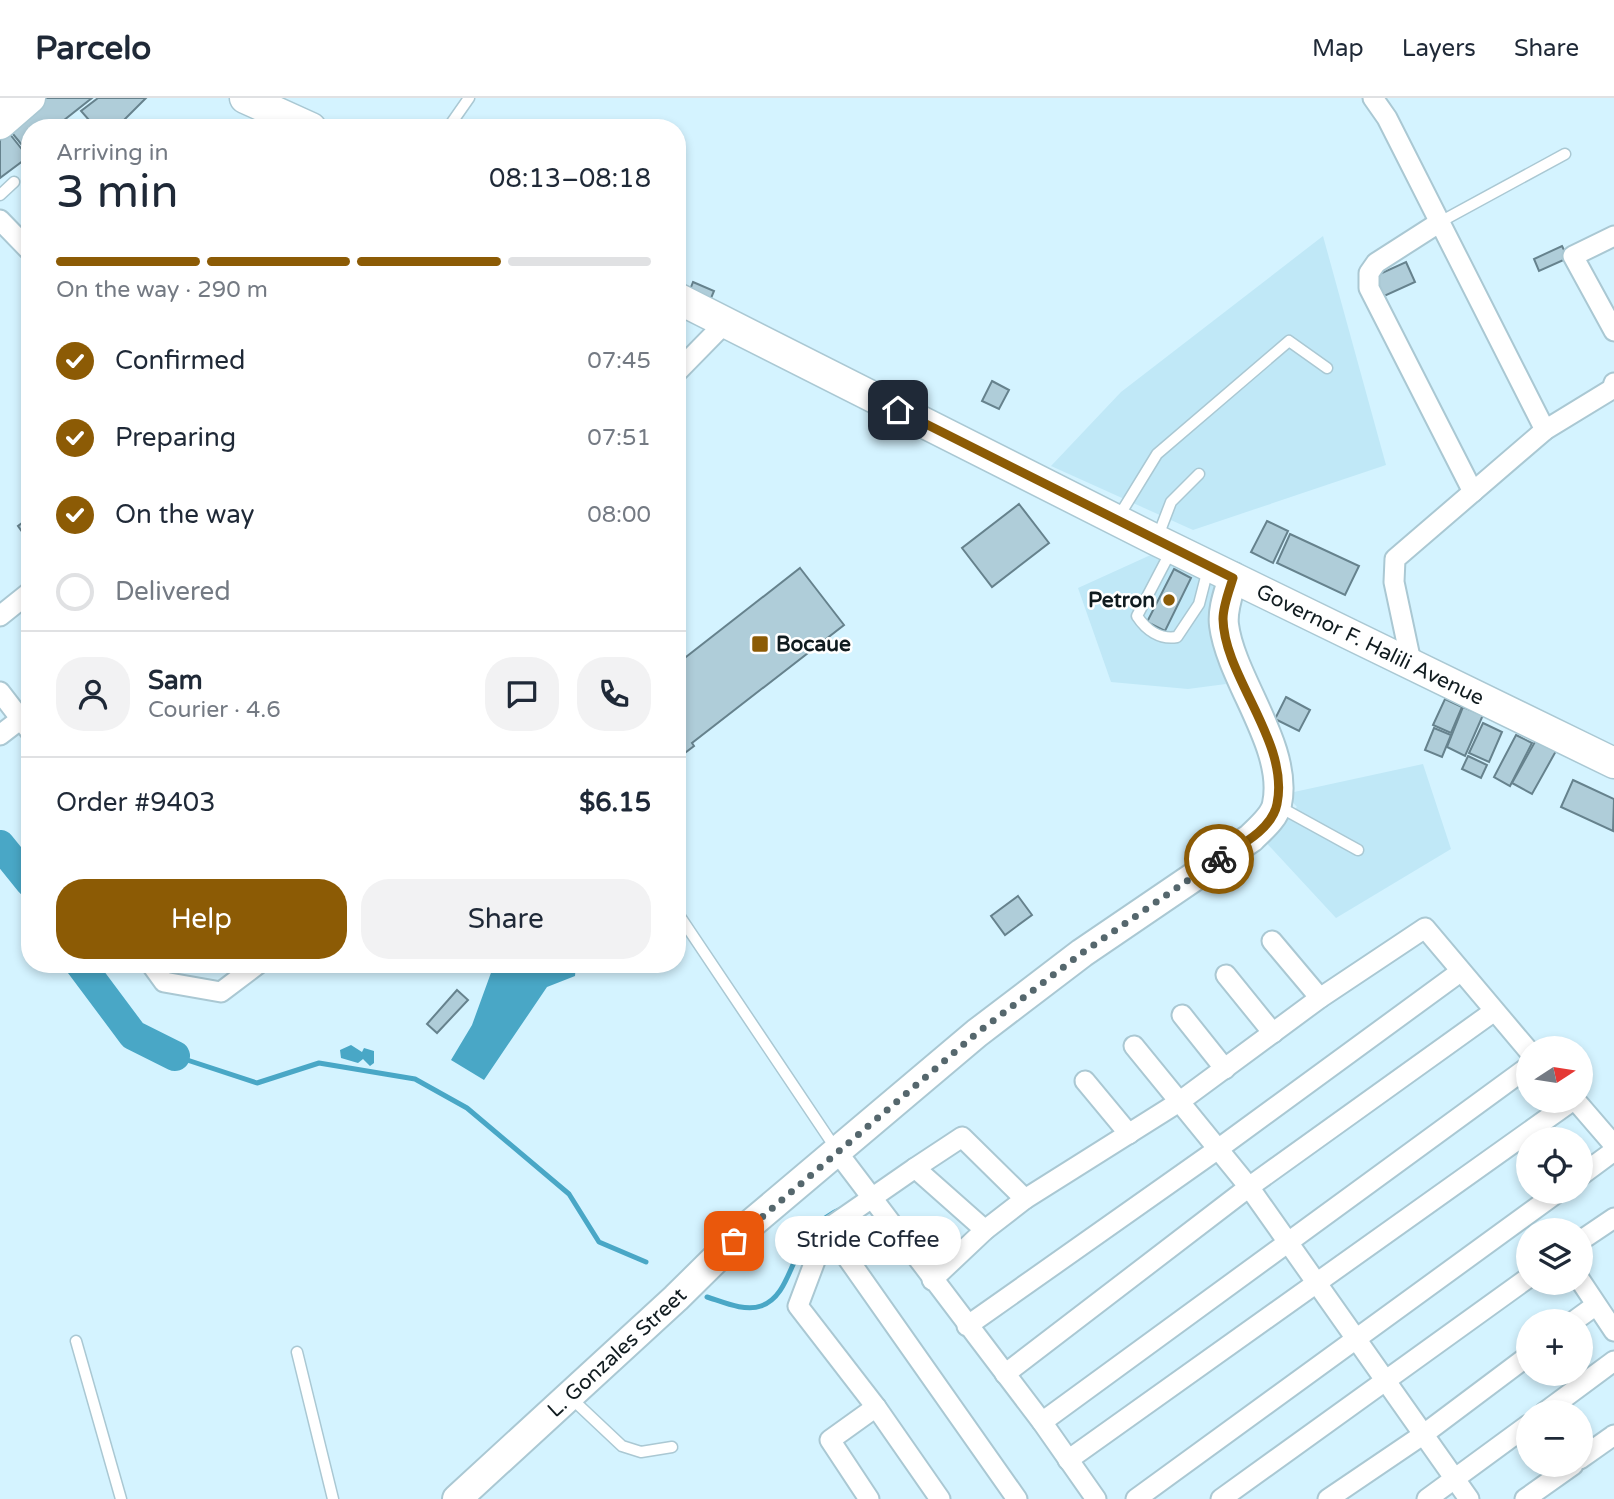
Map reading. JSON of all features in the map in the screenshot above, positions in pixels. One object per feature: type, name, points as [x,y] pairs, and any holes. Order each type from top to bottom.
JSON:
[{"type":"highway","points":[[0,105],[9,98]]},
{"type":"main road","points":[[0,124],[30,98]]},
{"type":"main road","points":[[245,98],[291,119]]},
{"type":"main road","name":"Governor F. Halili Avenue","points":[[686,302],[1221,572],[1412,662],[1614,764]]},
{"type":"street","points":[[1373,98],[1387,118],[1545,430]]},
{"type":"street","points":[[0,220],[21,242]]},
{"type":"street","points":[[1440,222],[1376,263],[1369,273],[1369,288],[1473,492]]},
{"type":"street","points":[[1614,236],[1573,256],[1614,331]]},
{"type":"street","points":[[686,363],[726,322]]},
{"type":"street","points":[[1412,662],[1394,582],[1395,558],[1545,430],[1612,389],[1614,383]]},
{"type":"street","points":[[1221,572],[1223,623],[1228,646],[1270,747],[1277,780],[1277,806]]},
{"type":"street","points":[[0,616],[21,599]]},
{"type":"street","points":[[0,692],[21,715]]},
{"type":"street","points":[[0,734],[21,724]]},
{"type":"street","name":"L. Gonzales Street","points":[[459,1499],[753,1222],[977,1033],[1105,937],[1251,838],[1277,806]]},
{"type":"street","points":[[932,1280],[985,1230],[1025,1199],[1179,1102],[1320,998],[1424,928],[1516,1037]]},
{"type":"street","points":[[1272,941],[1320,998]]},
{"type":"street","points":[[967,1326],[1219,1149],[1460,972]]},
{"type":"street","points":[[158,973],[164,982],[220,992],[246,973]]},
{"type":"street","points":[[1226,975],[1273,1033]]},
{"type":"street","points":[[1005,1374],[1249,1187],[1493,1012]]},
{"type":"street","points":[[1182,1015],[1225,1069]]},
{"type":"street","points":[[1134,1046],[1249,1187],[1469,1499]]},
{"type":"street","points":[[1042,1422],[1516,1076]]},
{"type":"street","points":[[1084,1081],[1129,1134]]},
{"type":"street","points":[[1069,1460],[1557,1113]]},
{"type":"street","points":[[1585,1113],[1614,1145]]},
{"type":"street","points":[[940,1499],[876,1407],[797,1306],[827,1229],[962,1137],[1025,1199]]},
{"type":"street","points":[[1593,1166],[1614,1151]]},
{"type":"street","points":[[838,1153],[1042,1422],[1096,1499]]},
{"type":"street","points":[[915,1168],[985,1230]]},
{"type":"street","points":[[1136,1499],[1542,1204]]},
{"type":"street","points":[[1593,1232],[1614,1217]]},
{"type":"street","points":[[827,1229],[1017,1499]]},
{"type":"street","points":[[1220,1499],[1516,1287]]},
{"type":"street","points":[[1590,1295],[1614,1331]]},
{"type":"street","points":[[1590,1309],[1596,1305]]},
{"type":"street","points":[[1562,1400],[1614,1362]]},
{"type":"street","points":[[1328,1499],[1424,1434],[1516,1365]]},
{"type":"street","points":[[869,1499],[830,1440],[876,1407]]},
{"type":"street","points":[[1427,1499],[1516,1434]]},
{"type":"street","points":[[1593,1450],[1614,1435]]},
{"type":"street","points":[[1525,1499],[1556,1477]]},
{"type":"lane","points":[[453,98],[459,109]]},
{"type":"lane","points":[[453,119],[469,98]]},
{"type":"lane","points":[[1440,222],[1565,154]]},
{"type":"lane","points":[[0,195],[15,182]]},
{"type":"lane","points":[[1117,519],[1157,454],[1289,341],[1327,368]]},
{"type":"lane","points":[[1199,474],[1171,502],[1165,544],[1137,616],[1144,627],[1166,639],[1177,637],[1221,572]]},
{"type":"lane","points":[[1277,806],[1358,850]]},
{"type":"lane","points":[[686,925],[838,1153]]},
{"type":"lane","points":[[76,1341],[121,1499]]},
{"type":"lane","points":[[297,1352],[333,1499]]},
{"type":"lane","points":[[568,1395],[622,1446],[640,1452],[672,1447]]},
{"type":"shaded area","points":[[1323,236],[1386,465],[1193,530],[1051,466],[1121,392]]},
{"type":"shaded area","points":[[1155,553],[1216,581],[1209,619],[1226,684],[1188,689],[1111,682],[1078,588]]},
{"type":"shaded area","points":[[1423,764],[1451,849],[1336,918],[1261,837],[1297,807],[1290,799],[1294,792]]},
{"type":"water","points":[[491,973],[575,973],[575,976],[547,987],[484,1080],[451,1060],[472,1025]]},
{"type":"water","points":[[351,1045],[362,1052],[364,1048],[374,1051],[374,1063],[370,1066],[363,1059],[358,1063],[341,1058],[340,1050]]},
{"type":"building","points":[[44,98],[92,98],[65,119],[21,119],[21,144],[8,128]]},
{"type":"building","points":[[98,98],[146,98],[125,119],[88,119],[81,111]]},
{"type":"building","points":[[9,133],[21,148],[21,162],[0,178],[0,140]]},
{"type":"building","points":[[1562,246],[1568,258],[1539,271],[1534,259]]},
{"type":"building","points":[[1406,262],[1415,282],[1382,297],[1373,277]]},
{"type":"building","points":[[693,282],[714,291],[709,303],[688,295]]},
{"type":"building","points":[[992,381],[1009,390],[999,409],[982,401]]},
{"type":"building","points":[[1019,504],[1049,543],[992,587],[962,548]]},
{"type":"building","points":[[1267,521],[1288,531],[1273,563],[1251,552]]},
{"type":"building","points":[[1290,534],[1359,566],[1345,595],[1277,563]]},
{"type":"building","name":"Bocaue","points":[[800,568],[844,625],[692,743],[694,746],[686,752],[686,657]]},
{"type":"building","name":"Petron","points":[[1174,569],[1191,578],[1165,631],[1147,622]]},
{"type":"building","points":[[1286,697],[1310,710],[1299,731],[1275,719]]},
{"type":"building","points":[[1445,699],[1462,707],[1451,733],[1433,725]]},
{"type":"building","points":[[1463,707],[1483,715],[1465,756],[1447,747]]},
{"type":"building","points":[[1483,723],[1502,732],[1489,762],[1469,753]]},
{"type":"building","points":[[1434,728],[1451,735],[1442,757],[1425,750]]},
{"type":"building","points":[[1516,735],[1532,743],[1510,786],[1494,777]]},
{"type":"building","points":[[1536,740],[1556,751],[1532,794],[1512,783]]},
{"type":"building","points":[[1468,756],[1487,765],[1481,778],[1462,769]]},
{"type":"building","points":[[1573,780],[1614,799],[1613,831],[1561,807]]},
{"type":"building","points":[[1018,896],[1032,915],[1005,935],[991,916]]},
{"type":"building","points":[[457,990],[468,1000],[437,1033],[427,1024]]},
{"type":"waterway","points":[[0,845],[21,871]]},
{"type":"waterway","points":[[87,973],[133,1035],[175,1056]]},
{"type":"waterway","points":[[175,1056],[257,1083],[319,1063],[415,1079],[467,1108],[569,1194],[599,1242],[646,1262]]},
{"type":"waterway","points":[[707,1297],[748,1308],[761,1306],[773,1299],[782,1288],[802,1245],[812,1231],[825,1218],[843,1208]]},
{"type":"way so far","points":[[734,1241],[977,1033],[1082,953],[1219,859]]},
{"type":"place","name":"Petron","points":[[1169,600]]},
{"type":"place","name":"Bocaue","points":[[760,644]]},
{"type":"place","name":"Stride Coffee","points":[[734,1241]]},
{"type":"route","points":[[898,410],[1233,578],[1223,623],[1228,646],[1270,747],[1277,780],[1277,806],[1266,824],[1251,838],[1219,859]]}]
